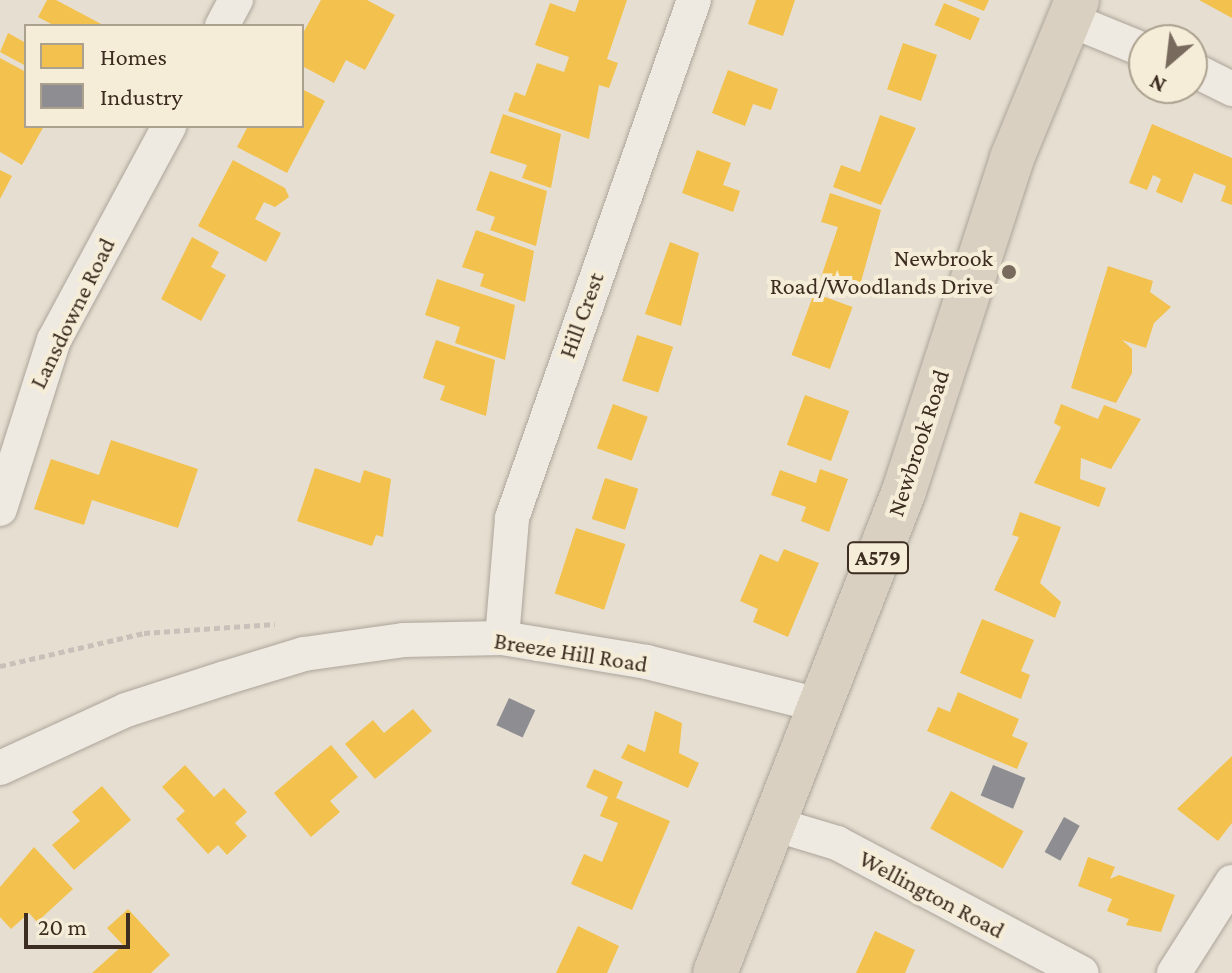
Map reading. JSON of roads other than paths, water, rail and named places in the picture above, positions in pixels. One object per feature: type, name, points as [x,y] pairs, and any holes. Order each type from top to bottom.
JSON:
[{"type":"highway","name":"Newbrook Road","points":[[715,973],[777,825],[904,491],[1012,158],[1073,9]]},
{"type":"street","points":[[223,24],[236,0]]},
{"type":"street","name":"Hill Crest","points":[[502,638],[515,505],[694,0]]},
{"type":"street","points":[[1073,9],[1128,41]]},
{"type":"street","points":[[1208,77],[1232,89]]},
{"type":"street","name":"Lansdowne Road","points":[[0,509],[54,340],[168,128]]},
{"type":"street","name":"Breeze Hill Road","points":[[0,768],[126,710],[304,654],[403,640],[502,638],[661,665],[823,706]]},
{"type":"street","name":"Wellington Road","points":[[777,825],[837,843],[1082,973]]},
{"type":"street","points":[[1174,973],[1232,882]]},
{"type":"place","name":"Newbrook Road/Woodlands Drive","points":[[1009,272]]}]
